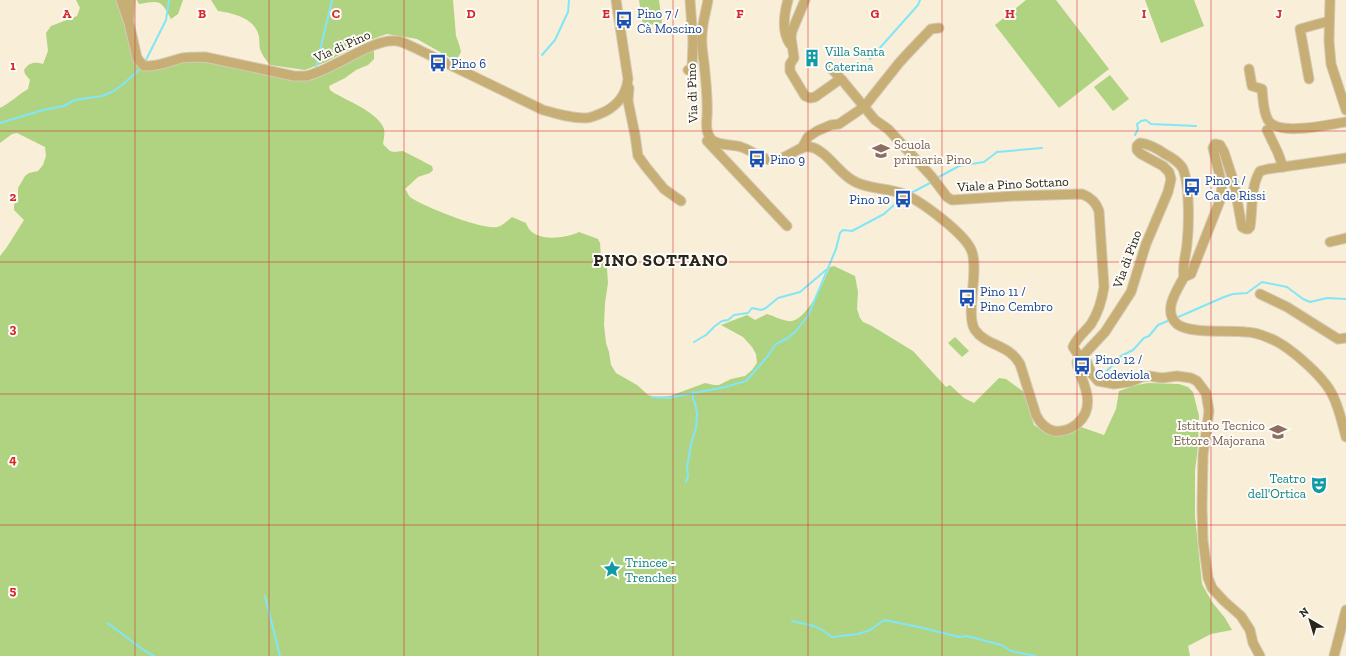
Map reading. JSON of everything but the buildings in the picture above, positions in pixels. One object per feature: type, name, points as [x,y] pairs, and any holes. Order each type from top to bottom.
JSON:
[{"type":"street","name":"Via di Pino","points":[[121,0],[129,23],[137,58],[144,66],[157,65],[194,57],[205,57],[294,76],[306,76],[327,69],[375,45],[399,41],[542,110],[562,116],[587,118],[605,112],[615,106],[623,97],[628,85]]},
{"type":"street","points":[[129,23],[130,0]]},
{"type":"street","points":[[616,0],[628,79],[628,101],[638,156],[664,189],[681,201]]},
{"type":"street","points":[[688,70],[692,69],[690,0]]},
{"type":"street","name":"Via di Pino","points":[[708,0],[703,23],[702,38],[708,97],[707,132],[711,139],[715,142],[744,148],[765,159],[774,160],[802,148]]},
{"type":"street","points":[[788,0],[785,30],[787,39],[793,46]]},
{"type":"street","points":[[805,0],[792,31],[791,37],[794,58],[790,64],[790,71],[805,96],[810,98],[815,97],[839,80],[842,80]]},
{"type":"street","points":[[1330,0],[1329,21],[1331,64],[1344,93],[1346,110]]},
{"type":"street","points":[[1309,79],[1300,29],[1329,21]]},
{"type":"street","points":[[802,148],[808,137],[817,131],[831,125],[840,124],[864,107],[910,51],[931,29],[939,28]]},
{"type":"street","name":"Viale a Pino Sottano","points":[[830,67],[875,120],[888,129],[932,177],[947,197],[952,200],[1076,194],[1086,195],[1093,200],[1099,211],[1104,287],[1102,299],[1094,318],[1074,344],[1074,349],[1081,356]]},
{"type":"street","points":[[1249,69],[1252,86],[1262,89],[1266,116],[1268,121],[1275,126],[1290,129],[1346,122]]},
{"type":"street","points":[[707,118],[702,120],[701,123],[703,135],[725,161],[745,180],[787,226]]},
{"type":"street","points":[[1267,130],[1278,152],[1283,167]]},
{"type":"street","name":"Via di Pino","points":[[1081,356],[1105,332],[1131,292],[1146,244],[1168,192],[1171,180],[1169,172],[1163,166],[1139,152],[1137,146],[1140,143],[1160,151],[1172,159],[1182,169],[1187,185],[1188,206],[1187,242],[1183,269],[1184,277]]},
{"type":"street","points":[[1346,158],[1260,171],[1256,177],[1253,188],[1251,226],[1246,229],[1242,227],[1234,183],[1224,152],[1218,144],[1214,145],[1222,185],[1222,198],[1191,274],[1184,277],[1173,299],[1170,309],[1172,318],[1177,324],[1184,328],[1258,334],[1270,338],[1286,348],[1323,380],[1332,394],[1346,437]]},
{"type":"street","points":[[802,148],[812,147],[820,151],[840,172],[854,182],[900,192],[916,200],[965,239],[972,252],[975,267],[971,317],[974,329],[982,337],[1009,351],[1016,357],[1020,364],[1039,422],[1047,428],[1058,431],[1069,429],[1079,422],[1087,410],[1088,398],[1077,365],[1081,356],[1087,362],[1091,373],[1098,381],[1114,384],[1130,382],[1149,376],[1162,378],[1177,376],[1191,378],[1197,381],[1206,393],[1209,411],[1203,455],[1202,507],[1203,541],[1208,578],[1212,588],[1224,601],[1242,616],[1250,630],[1252,643],[1260,656]]},
{"type":"street","points":[[1330,242],[1346,238]]},
{"type":"street","points":[[1260,294],[1287,307],[1338,339],[1346,338]]},
{"type":"street","points":[[1334,656],[1346,610]]},
{"type":"green space","points":[[76,0],[116,0],[137,63],[207,61],[312,78],[323,75],[374,49],[374,59],[368,65],[356,70],[345,78],[329,86],[330,90],[334,93],[360,107],[378,120],[384,129],[383,144],[390,151],[403,151],[432,166],[433,170],[430,173],[418,177],[405,189],[409,196],[439,211],[479,225],[497,227],[512,217],[526,223],[529,229],[535,234],[541,236],[557,238],[579,232],[598,239],[600,243],[601,257],[607,269],[608,283],[604,325],[611,365],[616,373],[637,385],[648,395],[656,397],[670,396],[705,383],[719,385],[731,379],[745,376],[757,363],[756,354],[743,337],[721,325],[747,315],[755,320],[767,314],[788,321],[795,320],[808,309],[819,291],[830,267],[834,266],[855,276],[858,292],[857,309],[863,322],[913,351],[946,387],[950,385],[964,398],[974,403],[999,378],[1006,379],[1024,392],[1034,425],[1055,436],[1065,435],[1081,427],[1104,435],[1116,409],[1119,391],[1148,383],[1179,384],[1188,387],[1193,392],[1199,416],[1195,471],[1195,516],[1202,584],[1212,602],[1225,618],[1232,630],[1211,634],[1188,646],[1190,656],[0,656],[0,256],[24,220],[14,210],[14,205],[18,197],[18,188],[25,176],[29,173],[38,171],[43,165],[46,156],[45,147],[17,133],[12,134],[0,143],[0,108],[28,89],[30,80],[25,74],[24,70],[32,63],[43,64],[48,51],[46,33],[51,26],[77,16],[80,8]]},
{"type":"green space","points":[[137,0],[183,0],[178,14],[171,19],[165,8],[160,3],[152,2],[139,4]]},
{"type":"green space","points":[[211,0],[453,0],[456,36],[461,52],[456,61],[417,39],[387,34],[364,42],[326,62],[305,70],[270,65],[260,49],[258,33],[251,23],[241,17],[218,11]]},
{"type":"green space","points":[[639,0],[659,0],[662,23],[643,26]]},
{"type":"green space","points":[[1026,0],[1056,0],[1109,69],[1059,108],[995,25]]},
{"type":"green space","points":[[1145,0],[1194,0],[1204,26],[1161,43]]},
{"type":"green space","points":[[1110,75],[1129,99],[1113,111],[1094,87]]},
{"type":"green space","points":[[955,337],[969,351],[962,357],[948,343]]},
{"type":"waterway","points":[[146,60],[166,20],[169,0]]},
{"type":"waterway","points":[[316,67],[332,0]]},
{"type":"waterway","points":[[542,55],[555,40],[568,12],[569,0]]},
{"type":"waterway","points":[[870,59],[918,5],[920,0]]},
{"type":"waterway","points":[[0,123],[43,110],[64,106],[75,100],[102,96],[121,86],[139,70]]},
{"type":"waterway","points":[[1135,135],[1138,129],[1137,124],[1146,120],[1151,124],[1196,126]]},
{"type":"waterway","points":[[937,178],[959,166],[984,162],[997,152],[1042,148]]},
{"type":"waterway","points":[[909,194],[932,182]]},
{"type":"waterway","points":[[652,397],[668,398],[725,387],[746,381],[776,344],[788,338],[796,331],[808,316],[836,249],[840,233],[843,230],[852,231],[884,214],[903,197]]},
{"type":"waterway","points":[[694,342],[706,335],[722,321],[728,320],[734,315],[748,313],[752,308],[761,310],[766,308],[778,298],[800,292],[826,270]]},
{"type":"waterway","points":[[1176,318],[1224,297],[1233,294],[1247,293],[1262,282],[1287,287],[1303,299],[1310,302],[1327,298],[1346,299]]},
{"type":"waterway","points":[[1098,376],[1105,373],[1121,356],[1133,350],[1144,338],[1149,336],[1158,325],[1170,320]]},
{"type":"waterway","points":[[686,482],[692,440],[696,429],[697,413],[693,399],[693,392]]},
{"type":"waterway","points":[[265,596],[280,656]]},
{"type":"waterway","points":[[792,621],[818,628],[832,637],[858,634],[870,630],[884,620],[959,637],[967,636],[1001,645],[1011,651],[1036,656]]},
{"type":"waterway","points":[[107,623],[154,656]]},
{"type":"place","name":"Pino 7 / Cà Moscino","points":[[624,20]]},
{"type":"place","name":"Villa Santa Caterina","points":[[812,58]]},
{"type":"place","name":"Pino 6","points":[[438,63]]},
{"type":"place","name":"Scuola primaria Pino","points":[[881,151]]},
{"type":"place","name":"Pino 9","points":[[757,159]]},
{"type":"place","name":"Pino 1 / Ca de Rissi","points":[[1192,187]]},
{"type":"place","name":"Pino 10","points":[[903,199]]},
{"type":"place","name":"Pino 11 / Pino Cembro","points":[[967,298]]},
{"type":"place","name":"Pino 12 / Codeviola","points":[[1082,366]]},
{"type":"place","name":"Istituto Tecnico Ettore Majorana","points":[[1278,432]]},
{"type":"place","name":"Teatro dell'Ortica","points":[[1319,485]]},
{"type":"place","name":"Trincee - Trenches","points":[[612,569]]},
{"type":"district","name":"PINO SOTTANO","points":[[661,260]]}]
